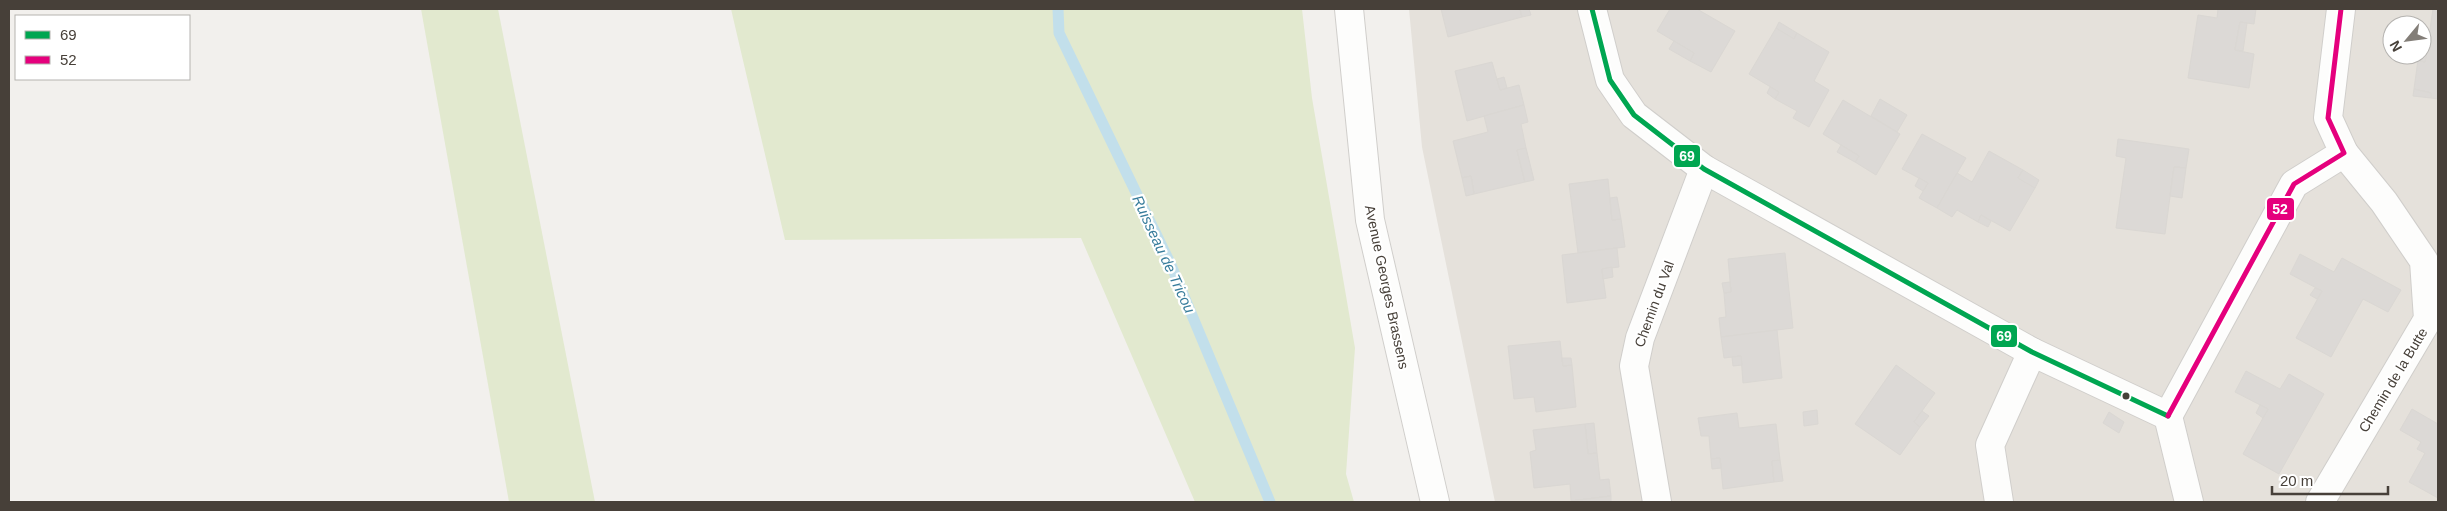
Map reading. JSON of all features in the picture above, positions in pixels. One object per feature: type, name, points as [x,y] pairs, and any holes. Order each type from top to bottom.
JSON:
[{"type":"street","name":"Avenue Georges Brassens","points":[[1349,9],[1370,220],[1435,502]]},
{"type":"street","points":[[1592,9],[1610,80],[1634,114],[1704,169],[2032,352],[2168,416]]},
{"type":"street","name":"Chemin de la Butte","points":[[2320,502],[2428,319],[2424,261],[2384,202],[2344,153],[2328,118],[2341,9]]},
{"type":"street","points":[[2189,502],[2168,416],[2294,184],[2344,153]]},
{"type":"street","name":"Chemin du Val","points":[[1657,502],[1634,366],[1640,338],[1704,169]]},
{"type":"street","points":[[1999,502],[1990,446],[2032,352]]},
{"type":"shaded area","points":[[1409,9],[2438,9],[2438,502],[1495,502],[1422,147]]},
{"type":"green space","points":[[421,9],[498,9],[595,502],[509,502]]},
{"type":"green space","points":[[731,9],[1302,9],[1312,98],[1355,348],[1346,474],[1354,502],[1195,502],[1081,238],[785,240]]},
{"type":"building","points":[[1441,9],[1520,9],[1522,17],[1448,37]]},
{"type":"building","points":[[1520,9],[1529,9],[1531,15],[1522,17]]},
{"type":"building","points":[[1670,9],[1697,9],[1735,31],[1711,72],[1690,61],[1694,53],[1657,31]]},
{"type":"building","points":[[2218,9],[2256,9],[2254,24],[2240,22],[2235,50],[2254,54],[2249,88],[2188,78],[2198,15],[2217,18]]},
{"type":"building","points":[[2433,9],[2438,9],[2438,99],[2431,98],[2431,93],[2414,89],[2417,65],[2432,65]]},
{"type":"building","points":[[1779,22],[1797,33],[1794,39],[1776,28]]},
{"type":"building","points":[[2240,22],[2247,23],[2243,51],[2235,50]]},
{"type":"building","points":[[1776,28],[1794,39],[1797,33],[1829,52],[1814,81],[1829,90],[1809,127],[1793,118],[1797,111],[1775,99],[1779,92],[1749,74]]},
{"type":"building","points":[[1674,41],[1694,53],[1690,61],[1669,49]]},
{"type":"building","points":[[1492,62],[1500,90],[1519,85],[1524,105],[1467,121],[1455,71]]},
{"type":"building","points":[[1504,77],[1507,88],[1500,90],[1497,79]]},
{"type":"building","points":[[1770,87],[1779,92],[1775,99],[1767,93]]},
{"type":"building","points":[[2414,89],[2431,93],[2431,98],[2413,96]]},
{"type":"building","points":[[1880,99],[1907,115],[1897,132],[1871,116]]},
{"type":"building","points":[[1843,100],[1900,134],[1876,175],[1855,162],[1859,156],[1823,134]]},
{"type":"building","points":[[1524,105],[1528,122],[1521,124],[1526,148],[1517,150],[1525,182],[1474,194],[1471,176],[1462,178],[1453,141],[1488,132],[1484,116]]},
{"type":"building","points":[[1922,134],[1966,158],[1937,208],[1919,198],[1928,183],[1902,169]]},
{"type":"building","points":[[2118,139],[2189,149],[2186,168],[2174,167],[2165,234],[2116,228],[2126,158],[2116,156]]},
{"type":"building","points":[[1841,145],[1859,156],[1855,162],[1837,152]]},
{"type":"building","points":[[1526,148],[1534,180],[1525,182],[1517,150]]},
{"type":"building","points":[[1989,151],[2023,170],[2018,178],[2035,188],[2010,231],[1981,215],[1978,222],[1957,210],[1952,217],[1937,208],[1957,173],[1972,182]]},
{"type":"building","points":[[2174,167],[2186,168],[2182,198],[2170,196]]},
{"type":"building","points":[[2023,170],[2039,180],[2035,188],[2018,178]]},
{"type":"building","points":[[1471,176],[1474,194],[1466,196],[1462,178]]},
{"type":"building","points":[[1919,178],[1928,183],[1923,191],[1915,186]]},
{"type":"building","points":[[1608,179],[1612,220],[1621,219],[1625,247],[1578,253],[1569,184]]},
{"type":"building","points":[[1617,197],[1621,219],[1612,220],[1610,198]]},
{"type":"building","points":[[1981,215],[1991,221],[1988,227],[1978,222]]},
{"type":"building","points":[[1617,248],[1619,267],[1602,269],[1606,298],[1567,303],[1562,255]]},
{"type":"building","points":[[1785,253],[1793,328],[1721,337],[1719,318],[1726,317],[1724,293],[1731,292],[1728,259]]},
{"type":"building","points":[[2300,254],[2334,272],[2342,258],[2401,290],[2388,312],[2363,299],[2331,357],[2296,338],[2322,291],[2290,274]]},
{"type":"building","points":[[1612,267],[1613,277],[1603,279],[1602,269]]},
{"type":"building","points":[[1730,282],[1731,292],[1724,293],[1722,283]]},
{"type":"building","points":[[2315,288],[2322,291],[2317,299],[2310,295]]},
{"type":"building","points":[[1777,330],[1782,378],[1743,383],[1741,356],[1724,358],[1721,337]]},
{"type":"building","points":[[1560,341],[1563,366],[1572,365],[1576,407],[1536,412],[1534,397],[1514,399],[1508,346]]},
{"type":"building","points":[[1741,356],[1742,365],[1733,366],[1732,357]]},
{"type":"building","points":[[1562,358],[1571,358],[1572,365],[1563,366]]},
{"type":"building","points":[[1896,365],[1935,393],[1914,422],[1920,427],[1900,455],[1855,424]]},
{"type":"building","points":[[2246,371],[2280,389],[2289,374],[2324,394],[2279,474],[2243,454],[2268,409],[2235,392]]},
{"type":"building","points":[[2260,405],[2268,409],[2263,418],[2256,413]]},
{"type":"building","points":[[2412,409],[2438,424],[2438,498],[2409,482],[2425,453],[2417,449],[2421,442],[2400,430]]},
{"type":"building","points":[[1817,410],[1818,424],[1804,426],[1803,412]]},
{"type":"building","points":[[1922,411],[1929,416],[1920,427],[1914,422]]},
{"type":"building","points":[[2109,412],[2124,422],[2119,433],[2103,423]]},
{"type":"building","points":[[1737,413],[1739,428],[1776,424],[1780,460],[1772,461],[1774,482],[1723,489],[1720,458],[1711,459],[1709,436],[1701,436],[1698,418]]},
{"type":"building","points":[[1594,423],[1597,453],[1588,454],[1585,424]]},
{"type":"building","points":[[1585,424],[1588,454],[1597,453],[1600,480],[1609,479],[1611,496],[1571,501],[1570,484],[1534,488],[1530,452],[1536,450],[1533,430]]},
{"type":"building","points":[[1720,458],[1721,468],[1712,469],[1711,459]]},
{"type":"building","points":[[1780,460],[1783,481],[1774,482],[1772,461]]},
{"type":"building","points":[[1611,496],[1611,502],[1571,501]]},
{"type":"waterway","name":"Ruisseau de Tricou","points":[[1058,9],[1059,33],[1171,265],[1270,502]]},
{"type":"transit line","name":"69","points":[[1592,9],[1610,80],[1634,115],[1704,169],[2032,352],[2168,416]]},
{"type":"transit line","name":"52","points":[[2168,416],[2294,184],[2344,153],[2328,118],[2341,9]]}]
